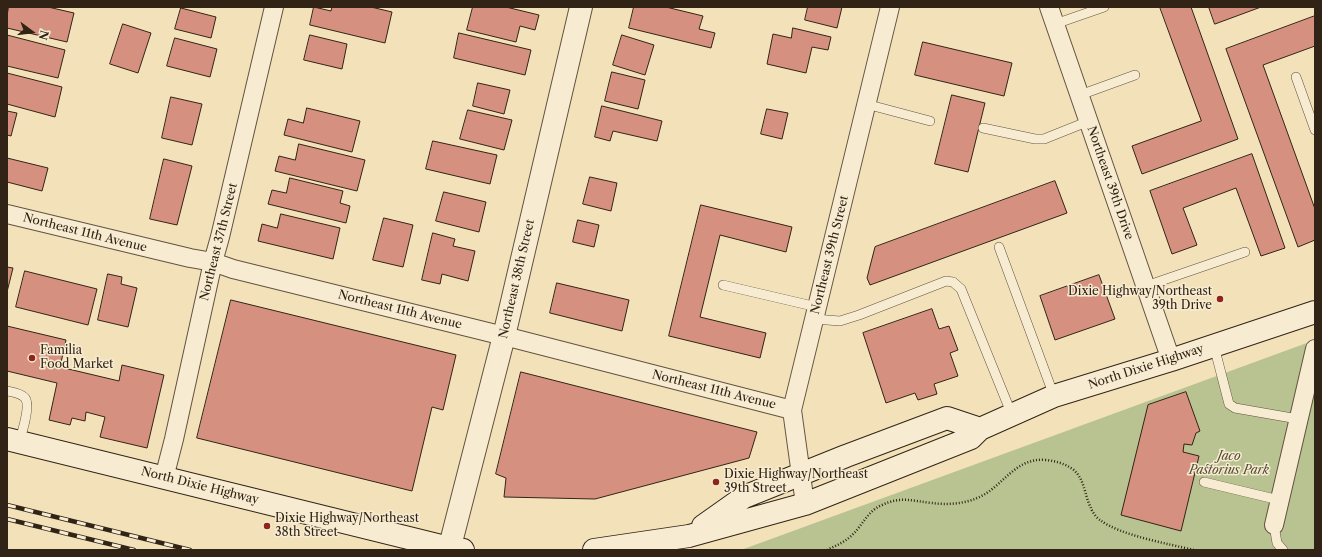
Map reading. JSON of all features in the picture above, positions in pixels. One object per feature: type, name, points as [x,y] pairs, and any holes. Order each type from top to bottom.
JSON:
[{"type":"main road","name":"Northeast 38th Street","points":[[454,549],[581,7]]},
{"type":"main road","name":"North Dixie Highway","points":[[594,550],[688,536],[805,504],[971,438],[980,429],[1054,396],[1171,360],[1315,312]]},
{"type":"main road","name":"North Dixie Highway","points":[[688,536],[744,497],[846,456],[947,418],[980,429]]},
{"type":"main road","name":"North Dixie Highway","points":[[13,441],[454,549]]},
{"type":"street","name":"Northeast 37th Street","points":[[164,478],[213,262],[274,7]]},
{"type":"street","name":"Northeast 39th Street","points":[[805,504],[792,410],[890,7]]},
{"type":"street","name":"Northeast 39th Drive","points":[[1050,7],[1171,360]]},
{"type":"street","name":"Northeast 11th Avenue","points":[[7,214],[190,258],[213,262],[233,269],[504,336],[792,410]]},
{"type":"street","points":[[1274,525],[1315,349]]},
{"type":"lane","points":[[1056,24],[1104,7]]},
{"type":"lane","points":[[1080,95],[1135,75]]},
{"type":"lane","points":[[1296,77],[1315,130]]},
{"type":"lane","points":[[866,104],[930,121]]},
{"type":"lane","points":[[983,128],[1044,139],[1089,122]]},
{"type":"lane","points":[[999,247],[1054,396]]},
{"type":"lane","points":[[1146,286],[1245,252]]},
{"type":"lane","points":[[723,285],[840,321],[946,281],[953,282],[961,289],[1012,415]]},
{"type":"lane","points":[[1214,346],[1229,404],[1235,408],[1298,419]]},
{"type":"lane","points":[[7,391],[25,398],[28,406],[13,441]]},
{"type":"lane","points":[[1204,482],[1279,500]]},
{"type":"lane","points":[[1274,525],[1277,543],[1283,550]]},
{"type":"path","points":[[827,550],[840,544],[851,536],[868,514],[880,505],[895,500],[909,500],[933,504],[950,504],[976,499],[990,491],[1022,464],[1038,459],[1055,461],[1072,469],[1080,478],[1090,508],[1099,520],[1116,529],[1194,550]]},
{"type":"green space","name":"Jaco Pastorius Park","points":[[1315,340],[1315,550],[741,550]]},
{"type":"building","points":[[9,7],[48,7],[74,13],[67,42],[7,28]]},
{"type":"building","points":[[314,7],[331,11],[332,7],[371,7],[392,12],[385,43],[310,25]]},
{"type":"building","points":[[473,7],[506,7],[539,15],[535,30],[520,26],[516,42],[467,30]]},
{"type":"building","points":[[634,7],[666,7],[703,16],[699,29],[715,33],[711,48],[629,28]]},
{"type":"building","points":[[808,7],[842,7],[837,28],[805,20]]},
{"type":"building","points":[[1160,7],[1191,7],[1238,139],[1142,174],[1132,146],[1201,121]]},
{"type":"building","points":[[1209,7],[1261,7],[1215,24]]},
{"type":"building","points":[[181,8],[216,17],[211,38],[175,29]]},
{"type":"building","points":[[1315,16],[1315,46],[1263,65],[1315,209],[1315,240],[1298,247],[1226,49]]},
{"type":"building","points":[[123,24],[151,33],[138,73],[110,64]]},
{"type":"building","points":[[793,28],[831,37],[828,50],[812,47],[806,73],[767,64],[773,34],[791,38]]},
{"type":"building","points":[[459,33],[531,50],[525,75],[454,58]]},
{"type":"building","points":[[7,35],[65,50],[58,78],[7,66]]},
{"type":"building","points":[[310,35],[347,44],[342,69],[304,60]]},
{"type":"building","points":[[622,35],[654,45],[645,75],[613,65]]},
{"type":"building","points":[[175,38],[217,49],[210,77],[167,66]]},
{"type":"building","points":[[923,42],[1012,63],[1004,96],[915,75]]},
{"type":"building","points":[[612,72],[645,80],[638,109],[605,101]]},
{"type":"building","points":[[7,73],[62,87],[55,117],[7,104]]},
{"type":"building","points":[[478,83],[510,90],[504,114],[473,106]]},
{"type":"building","points":[[952,95],[985,103],[968,172],[935,164]]},
{"type":"building","points":[[171,97],[202,104],[192,145],[162,138]]},
{"type":"building","points":[[602,106],[662,121],[657,141],[613,131],[610,141],[595,137]]},
{"type":"building","points":[[307,108],[360,121],[352,152],[284,135],[288,119],[303,123]]},
{"type":"building","points":[[767,109],[788,113],[782,139],[761,134]]},
{"type":"building","points":[[468,110],[512,120],[504,150],[460,139]]},
{"type":"building","points":[[7,111],[17,113],[11,136],[7,135]]},
{"type":"building","points":[[433,141],[497,155],[490,184],[426,169]]},
{"type":"building","points":[[299,144],[365,160],[357,191],[275,171],[279,156],[295,160]]},
{"type":"building","points":[[1252,154],[1285,248],[1261,256],[1236,188],[1183,208],[1197,245],[1172,254],[1150,191]]},
{"type":"building","points":[[7,158],[48,168],[42,191],[7,182]]},
{"type":"building","points":[[164,159],[192,166],[177,225],[150,219]]},
{"type":"building","points":[[590,177],[617,183],[611,211],[583,204]]},
{"type":"building","points":[[290,178],[343,191],[340,203],[350,206],[346,223],[268,204],[272,190],[286,193]]},
{"type":"building","points":[[1055,181],[1067,213],[870,285],[867,278],[875,247]]},
{"type":"building","points":[[444,192],[486,202],[479,232],[436,221]]},
{"type":"building","points":[[701,205],[792,227],[786,252],[720,235],[700,317],[766,333],[760,358],[669,336]]},
{"type":"building","points":[[281,214],[340,228],[333,259],[258,241],[262,224],[277,228]]},
{"type":"building","points":[[384,218],[413,225],[403,267],[373,260]]},
{"type":"building","points":[[578,220],[599,225],[594,247],[573,242]]},
{"type":"building","points":[[433,233],[455,239],[453,246],[475,251],[468,281],[442,274],[440,284],[422,280]]},
{"type":"building","points":[[7,267],[13,268],[7,292]]},
{"type":"building","points":[[25,271],[97,289],[88,325],[16,307]]},
{"type":"building","points":[[108,274],[122,277],[121,284],[137,288],[128,327],[98,320]]},
{"type":"building","points":[[1099,275],[1115,319],[1055,340],[1040,296]]},
{"type":"building","points":[[557,283],[629,300],[622,331],[550,313]]},
{"type":"building","points":[[231,300],[456,355],[443,410],[432,407],[412,491],[197,438]]},
{"type":"building","points":[[932,309],[939,329],[949,326],[958,350],[950,353],[958,376],[934,384],[937,394],[918,400],[915,393],[886,403],[863,333]]},
{"type":"building","points":[[7,326],[66,340],[60,367],[119,381],[122,365],[164,375],[147,448],[100,437],[105,417],[86,412],[85,421],[72,418],[70,425],[49,420],[57,383],[7,371]]},
{"type":"building","points":[[521,372],[757,432],[749,458],[595,499],[504,497],[506,478],[496,474]]},
{"type":"building","points":[[1186,392],[1200,431],[1196,433],[1192,445],[1184,444],[1183,452],[1199,456],[1181,531],[1121,515],[1148,405]]},
{"type":"railway","points":[[7,505],[190,550]]},
{"type":"railway","points":[[7,519],[134,550]]},
{"type":"place","name":"Dixie Highway/Northeast 39th Drive","points":[[1220,299]]},
{"type":"place","name":"Familia Food Market","points":[[32,358]]},
{"type":"place","name":"Dixie Highway/Northeast 39th Street","points":[[716,482]]},
{"type":"place","name":"Dixie Highway/Northeast 38th Street","points":[[267,526]]}]
